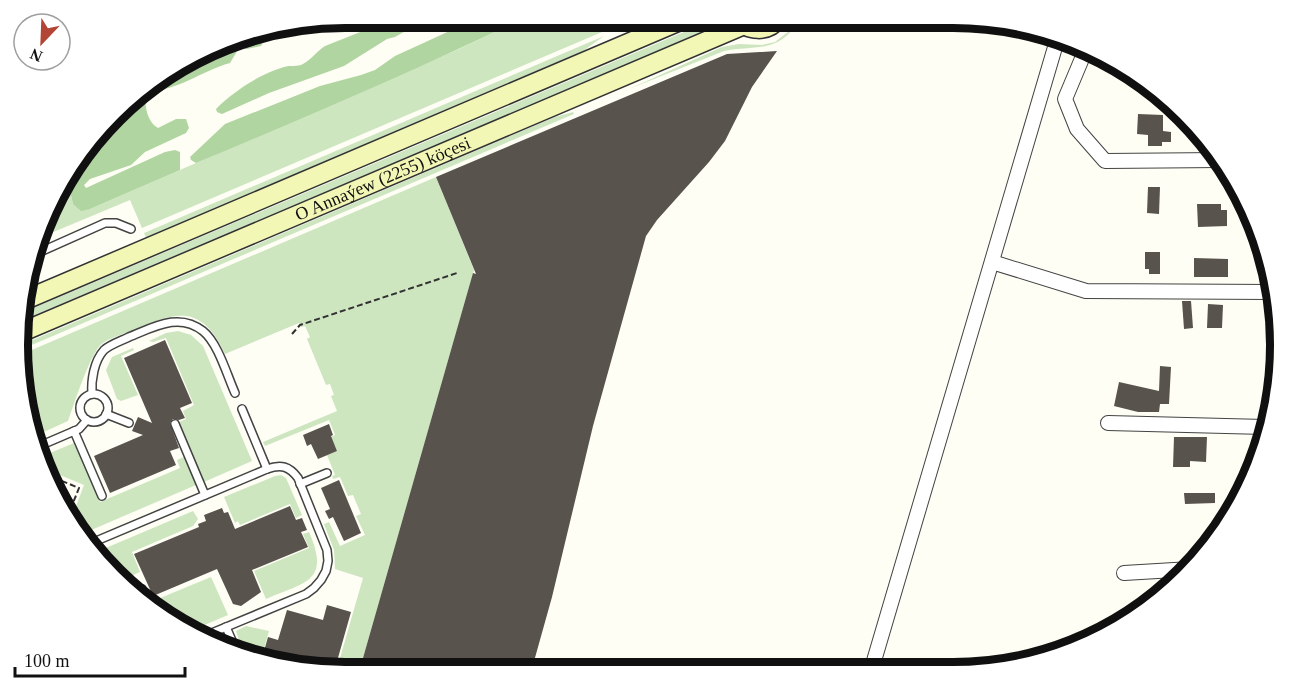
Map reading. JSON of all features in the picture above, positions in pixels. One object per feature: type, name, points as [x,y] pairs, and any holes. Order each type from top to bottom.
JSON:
[{"type":"main road","name":"O Annaýew (2255) köçesi","points":[[32,297],[664,28]]},
{"type":"main road","name":"O Annaýew (2255) köçesi","points":[[29,329],[726,28]]},
{"type":"street","points":[[874,662],[1056,45]]},
{"type":"street","points":[[1083,56],[1065,99],[1077,129],[1105,160],[1210,160]]},
{"type":"street","points":[[992,262],[1086,291],[1266,292]]},
{"type":"street","points":[[1108,423],[1260,427]]},
{"type":"street","points":[[1124,573],[1178,570]]},
{"type":"lane","points":[[43,251],[105,223],[117,223],[131,229]]},
{"type":"lane","points":[[92,394],[93,374],[104,351],[116,343],[163,323],[177,321],[198,327],[210,338],[235,393]]},
{"type":"lane","points":[[98,394],[105,400],[106,414],[96,422],[87,420],[81,413],[80,404],[85,397],[98,394]]},
{"type":"lane","points":[[242,409],[267,469]]},
{"type":"lane","points":[[106,414],[129,423]]},
{"type":"lane","points":[[44,444],[74,431],[87,420]]},
{"type":"lane","points":[[175,424],[205,495]]},
{"type":"lane","points":[[74,431],[102,496]]},
{"type":"lane","points":[[96,541],[267,469],[286,466],[293,471],[327,550],[328,561],[321,580],[306,594],[213,633]]},
{"type":"lane","points":[[300,484],[327,473]]},
{"type":"lane","points":[[226,627],[232,641]]},
{"type":"path","points":[[292,334],[300,325],[457,273]]},
{"type":"path","points":[[58,479],[80,488],[72,506]]},
{"type":"green space","points":[[370,28],[411,28],[387,39],[344,66],[269,93],[222,114],[217,112],[216,109],[223,102],[248,84],[286,66],[303,64],[325,46]]},
{"type":"green space","points":[[456,28],[503,28],[402,75],[196,163],[191,160],[190,157],[225,124],[320,86],[375,70],[395,56]]},
{"type":"green space","points":[[503,28],[612,28],[142,228],[130,200],[49,234],[70,189],[73,204],[90,209]]},
{"type":"green space","points":[[693,28],[699,28],[701,33],[30,317],[31,309]]},
{"type":"green space","points":[[794,28],[785,38],[776,43],[724,51],[629,89],[722,47],[775,42]]},
{"type":"green space","points":[[604,36],[583,51],[146,238],[144,233]]},
{"type":"green space","points":[[265,39],[261,46],[239,48],[230,63],[158,90],[205,61],[244,45]]},
{"type":"green space","points":[[145,100],[151,121],[158,128],[176,119],[186,119],[189,128],[186,133],[145,152],[131,165],[90,179],[84,185],[86,188],[165,152],[175,150],[180,152],[180,170],[90,209],[81,211],[73,204],[70,189],[82,169],[107,136]]},
{"type":"green space","points":[[573,112],[574,114],[28,347],[28,342],[555,117]]},
{"type":"green space","points":[[436,177],[474,270],[362,662],[339,662],[363,578],[335,569],[334,550],[324,524],[329,522],[340,546],[365,535],[356,516],[361,514],[353,495],[348,496],[340,477],[333,479],[332,476],[335,475],[327,455],[337,451],[331,437],[335,435],[329,420],[265,446],[263,442],[337,411],[331,396],[334,395],[330,384],[326,385],[307,339],[310,337],[305,326],[301,327],[299,323],[225,354],[216,337],[206,326],[186,316],[161,319],[113,338],[104,342],[94,355],[68,421],[41,433],[31,387],[28,351]]},
{"type":"green space","points":[[178,331],[191,335],[203,346],[252,461],[204,482],[179,422],[186,419],[183,411],[194,405],[166,338],[149,341],[166,333]]},
{"type":"green space","points":[[133,348],[134,350],[121,356],[138,395],[121,401],[117,399],[106,370],[112,357]]},
{"type":"green space","points":[[74,443],[100,502],[180,468],[177,460],[184,457],[196,485],[89,531],[75,510],[84,485],[56,473],[48,454]]},
{"type":"green space","points":[[281,475],[286,478],[302,515],[296,518],[290,504],[240,525],[238,521],[235,523],[224,497]]},
{"type":"green space","points":[[193,511],[198,519],[193,526],[132,552],[140,572],[131,576],[133,581],[103,549]]},
{"type":"green space","points":[[309,532],[317,561],[315,571],[303,584],[266,599],[254,571],[309,548],[303,534]]},
{"type":"green space","points":[[211,577],[228,615],[200,627],[156,600]]},
{"type":"green space","points":[[246,626],[269,631],[263,652],[250,648],[248,644],[241,645],[236,631]]},
{"type":"building","points":[[777,51],[752,87],[725,141],[646,236],[593,426],[552,597],[534,662],[362,662],[473,273],[476,274],[436,177],[727,54]]},
{"type":"building","points":[[1138,114],[1163,115],[1163,131],[1171,132],[1171,142],[1162,142],[1162,146],[1148,146],[1148,135],[1137,134]]},
{"type":"building","points":[[1148,187],[1160,187],[1159,214],[1147,213]]},
{"type":"building","points":[[1197,204],[1221,204],[1221,210],[1227,210],[1227,226],[1198,227]]},
{"type":"building","points":[[1145,252],[1160,252],[1160,274],[1149,274],[1149,269],[1145,269]]},
{"type":"building","points":[[1194,258],[1228,259],[1228,277],[1194,277]]},
{"type":"building","points":[[1182,301],[1191,301],[1193,328],[1184,329]]},
{"type":"building","points":[[1208,304],[1223,305],[1222,328],[1207,328]]},
{"type":"building","points":[[165,340],[192,403],[180,408],[185,418],[173,419],[170,423],[179,448],[170,451],[176,465],[110,493],[94,456],[143,435],[132,431],[138,417],[152,423],[124,358]]},
{"type":"building","points":[[1160,366],[1171,367],[1169,404],[1160,404],[1159,412],[1138,412],[1114,406],[1119,382],[1159,391]]},
{"type":"building","points":[[329,424],[337,451],[318,459],[311,444],[307,446],[303,435]]},
{"type":"building","points":[[1174,437],[1207,437],[1206,462],[1190,461],[1190,467],[1173,467]]},
{"type":"building","points":[[339,480],[361,533],[344,541],[333,517],[329,519],[325,511],[330,509],[321,488]]},
{"type":"building","points":[[1184,493],[1215,493],[1215,503],[1185,504]]},
{"type":"building","points":[[290,506],[296,520],[302,518],[307,530],[301,532],[308,547],[252,570],[261,592],[241,606],[233,604],[217,569],[153,596],[134,554],[199,527],[198,524],[206,521],[204,515],[222,508],[224,513],[228,512],[235,529]]},
{"type":"building","points":[[327,605],[351,612],[337,662],[304,660],[264,652],[268,637],[278,640],[287,610],[323,620]]}]
